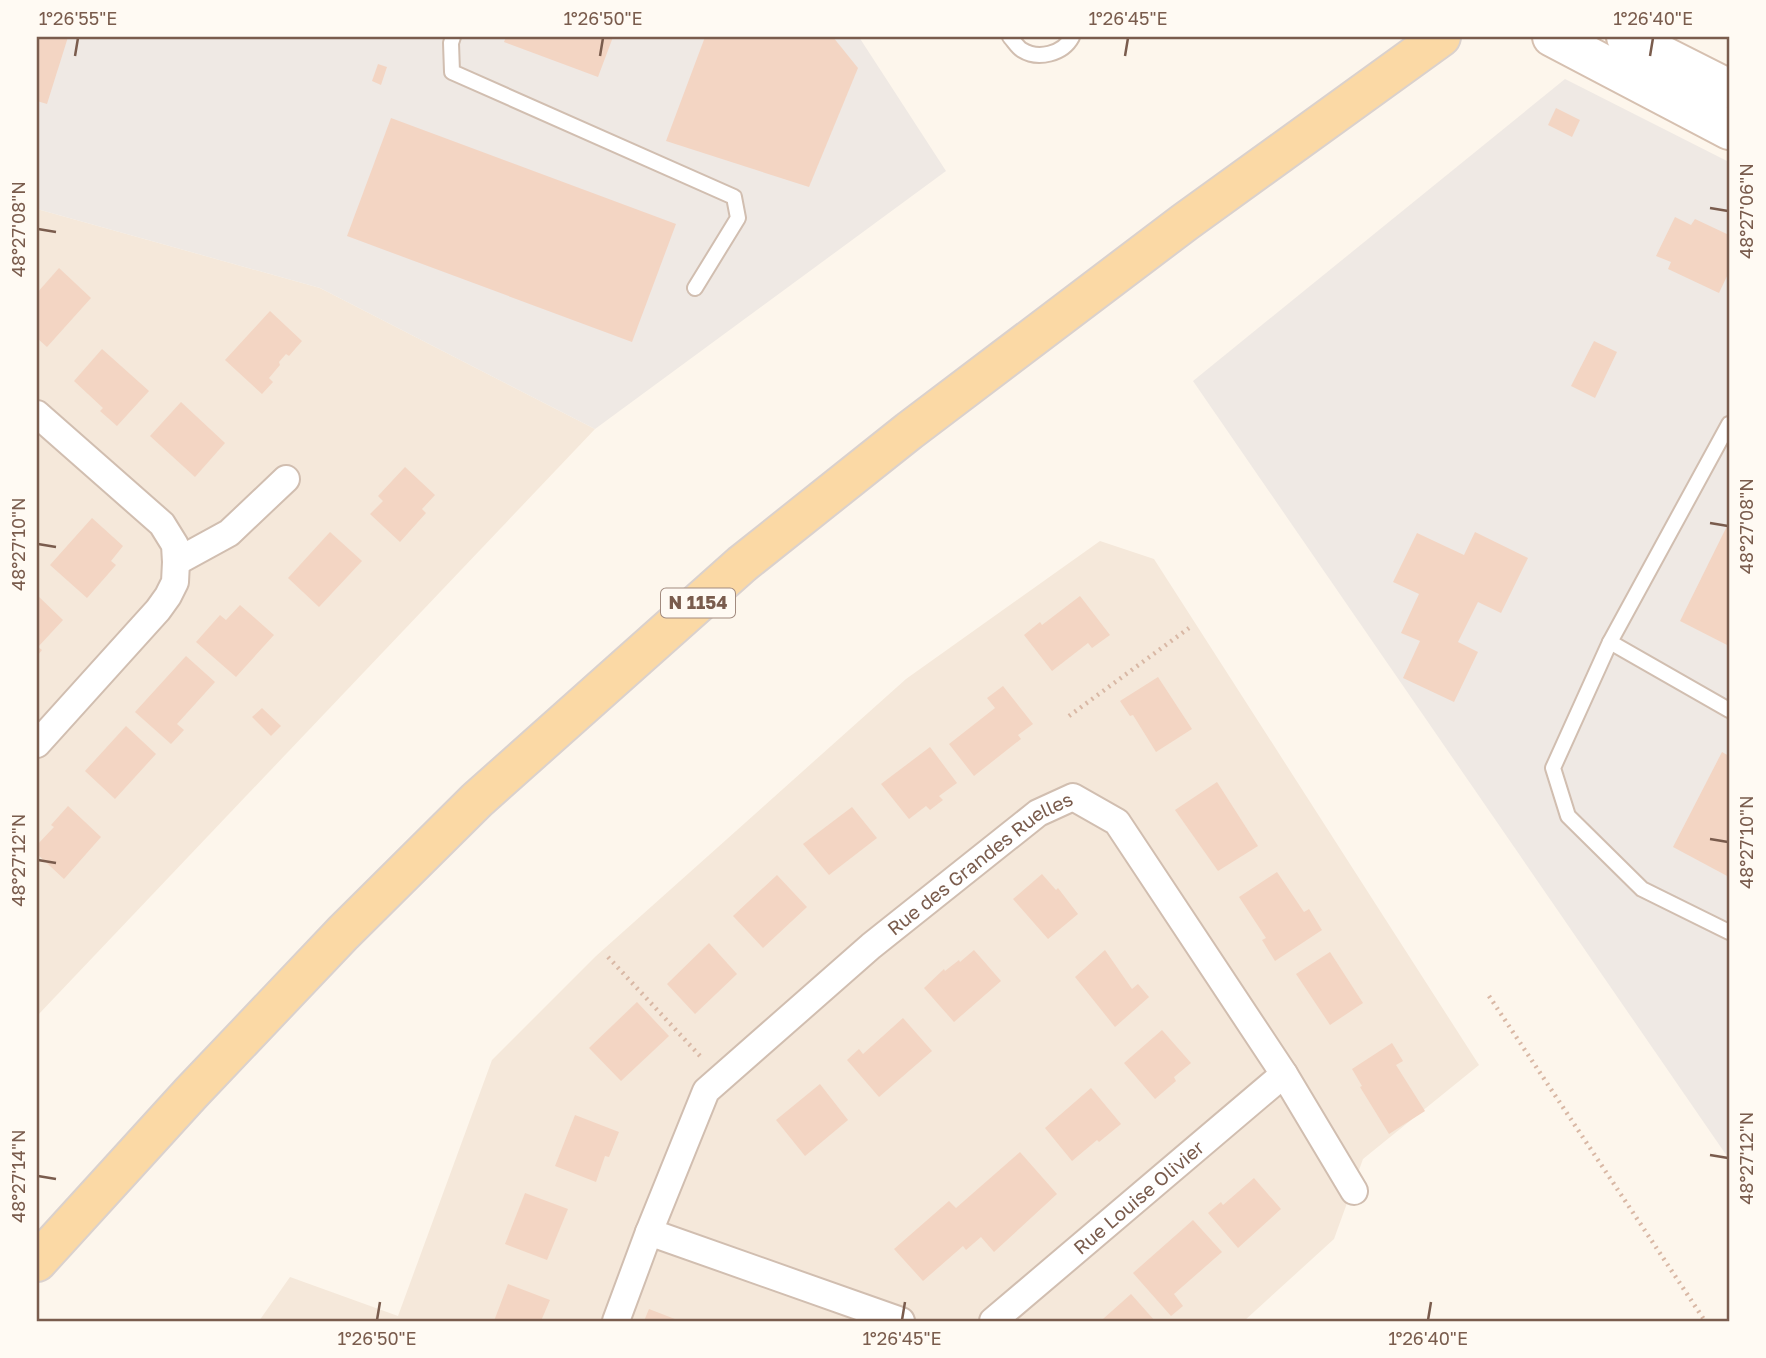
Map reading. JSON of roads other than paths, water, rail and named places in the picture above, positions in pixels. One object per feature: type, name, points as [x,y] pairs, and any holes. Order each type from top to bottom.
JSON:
[{"type":"main road","name":"N 1154","points":[[37,1262],[200,1083],[343,933],[477,800],[742,564],[909,431],[1174,230],[1441,37]]},
{"type":"main road","points":[[1626,37],[1729,89]]},
{"type":"main road","points":[[1558,40],[1729,130]]},
{"type":"street","points":[[37,414],[162,524],[175,545],[176,562],[175,582],[169,596],[37,744]]},
{"type":"street","points":[[176,562],[229,533],[286,479]]},
{"type":"street","name":"Rue des Grandes Ruelles","points":[[616,1321],[706,1091],[871,946],[1038,813],[1073,797],[1117,822],[1284,1074],[1354,1191]]},
{"type":"street","name":"Rue Louise Olivier","points":[[993,1321],[1284,1074]]},
{"type":"street","points":[[649,1232],[901,1321]]},
{"type":"lane","points":[[453,37],[452,72],[734,197],[738,218],[695,288]]},
{"type":"lane","points":[[1010,37],[1020,49],[1034,54],[1052,54],[1072,37]]},
{"type":"lane","points":[[1729,424],[1610,642],[1553,768],[1568,816],[1642,889],[1729,932]]},
{"type":"lane","points":[[1610,642],[1729,710]]}]
